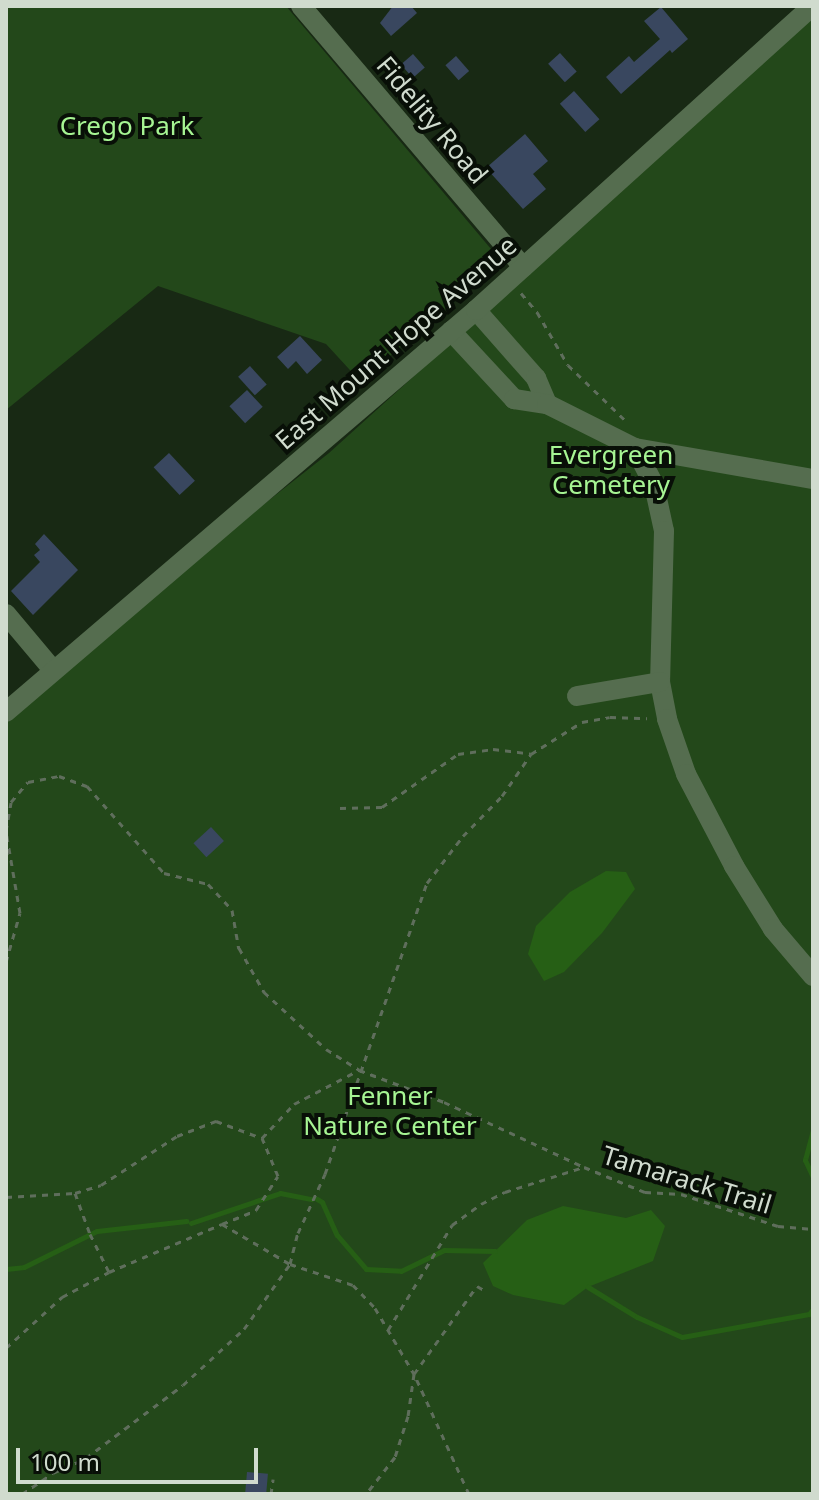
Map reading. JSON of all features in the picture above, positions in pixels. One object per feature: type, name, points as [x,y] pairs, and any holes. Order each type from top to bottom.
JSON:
[{"type":"street","name":"Fidelity Road","points":[[301,6],[523,267]]},
{"type":"street","name":"East Mount Hope Avenue","points":[[6,712],[476,310],[813,6]]},
{"type":"street","points":[[476,310],[536,378],[547,404]]},
{"type":"street","points":[[451,331],[514,399],[547,404],[635,448],[813,479]]},
{"type":"street","points":[[635,448],[654,485],[664,531],[660,682],[667,719],[686,774],[734,866],[773,929],[813,976]]},
{"type":"street","points":[[6,614],[53,670]]},
{"type":"street","points":[[577,696],[660,682]]},
{"type":"path","points":[[520,292],[537,312],[568,365],[629,425],[635,448]]},
{"type":"path","points":[[22,1494],[53,1473],[86,1458],[183,1385],[244,1329],[290,1264],[298,1233],[325,1174],[427,883],[463,836],[502,796],[531,754],[582,722],[610,717],[667,719]]},
{"type":"path","points":[[340,808],[382,807],[458,754],[493,749],[531,754]]},
{"type":"path","points":[[6,962],[20,913],[6,831],[11,802],[28,782],[59,776],[87,786],[164,873],[208,884],[232,910],[239,948],[264,992],[326,1049],[359,1070],[444,1102],[584,1167]]},
{"type":"path","points":[[262,1138],[294,1104],[359,1070]]},
{"type":"path","points":[[6,1197],[75,1193],[101,1185],[177,1136],[216,1121],[262,1138],[278,1176],[256,1210],[109,1272],[62,1297],[6,1348]]},
{"type":"path","name":"Tamarack Trail","points":[[388,1330],[452,1225],[481,1204],[505,1192],[584,1167],[645,1192],[681,1194],[778,1226],[813,1229]]},
{"type":"path","points":[[75,1193],[90,1234],[109,1272]]},
{"type":"path","points":[[222,1224],[290,1264],[353,1285],[375,1308],[414,1374],[469,1494]]},
{"type":"path","points":[[366,1494],[395,1457],[408,1416],[414,1374],[477,1286],[484,1290]]},
{"type":"path","points":[[271,1494],[273,1479]]},
{"type":"green space","name":"Crego Park","points":[[6,6],[286,6],[502,262],[360,381],[326,344],[158,286],[6,410]]},
{"type":"green space","name":"Fenner Nature Center","points":[[813,15],[813,1494],[6,1494],[6,712],[53,670],[329,453]]},
{"type":"shaded area","points":[[606,871],[626,872],[635,889],[602,933],[564,972],[544,981],[528,954],[536,926],[570,892]]},
{"type":"shaded area","points":[[563,1206],[626,1218],[651,1210],[665,1226],[653,1261],[588,1287],[564,1305],[513,1295],[493,1286],[483,1263],[527,1220]]},
{"type":"building","points":[[393,6],[411,6],[417,13],[391,36],[380,23]]},
{"type":"building","points":[[661,7],[688,39],[672,53],[670,50],[621,94],[606,77],[629,56],[634,62],[660,39],[644,21]]},
{"type":"building","points":[[560,53],[577,72],[565,82],[548,64]]},
{"type":"building","points":[[413,54],[425,68],[413,78],[401,64]]},
{"type":"building","points":[[456,56],[469,71],[459,80],[445,65]]},
{"type":"building","points":[[574,91],[599,119],[585,132],[560,104]]},
{"type":"building","points":[[525,134],[548,161],[533,174],[546,189],[523,209],[486,168]]},
{"type":"building","points":[[300,336],[322,360],[307,374],[296,361],[288,369],[277,357]]},
{"type":"building","points":[[250,366],[267,385],[255,395],[238,377]]},
{"type":"building","points":[[247,390],[263,407],[245,423],[229,406]]},
{"type":"building","points":[[169,453],[195,481],[180,495],[154,467]]},
{"type":"building","points":[[44,534],[78,570],[33,615],[11,591],[40,562],[34,555],[40,550],[35,544]]},
{"type":"building","points":[[211,827],[224,841],[206,857],[193,843]]},
{"type":"building","points":[[247,1472],[268,1474],[266,1494],[245,1494]]},
{"type":"waterway","points":[[813,1130],[805,1160],[813,1177]]},
{"type":"waterway","points":[[191,1223],[280,1193],[311,1199]]},
{"type":"waterway","points":[[317,1199],[322,1202],[337,1235],[366,1269],[401,1271],[444,1250],[495,1251]]},
{"type":"waterway","points":[[6,1269],[24,1267],[97,1231],[186,1221]]},
{"type":"waterway","points":[[588,1287],[637,1317],[682,1337],[809,1314],[813,1309]]},
{"type":"park label","name":"Evergreen Cemetery","points":[[611,470]]}]
